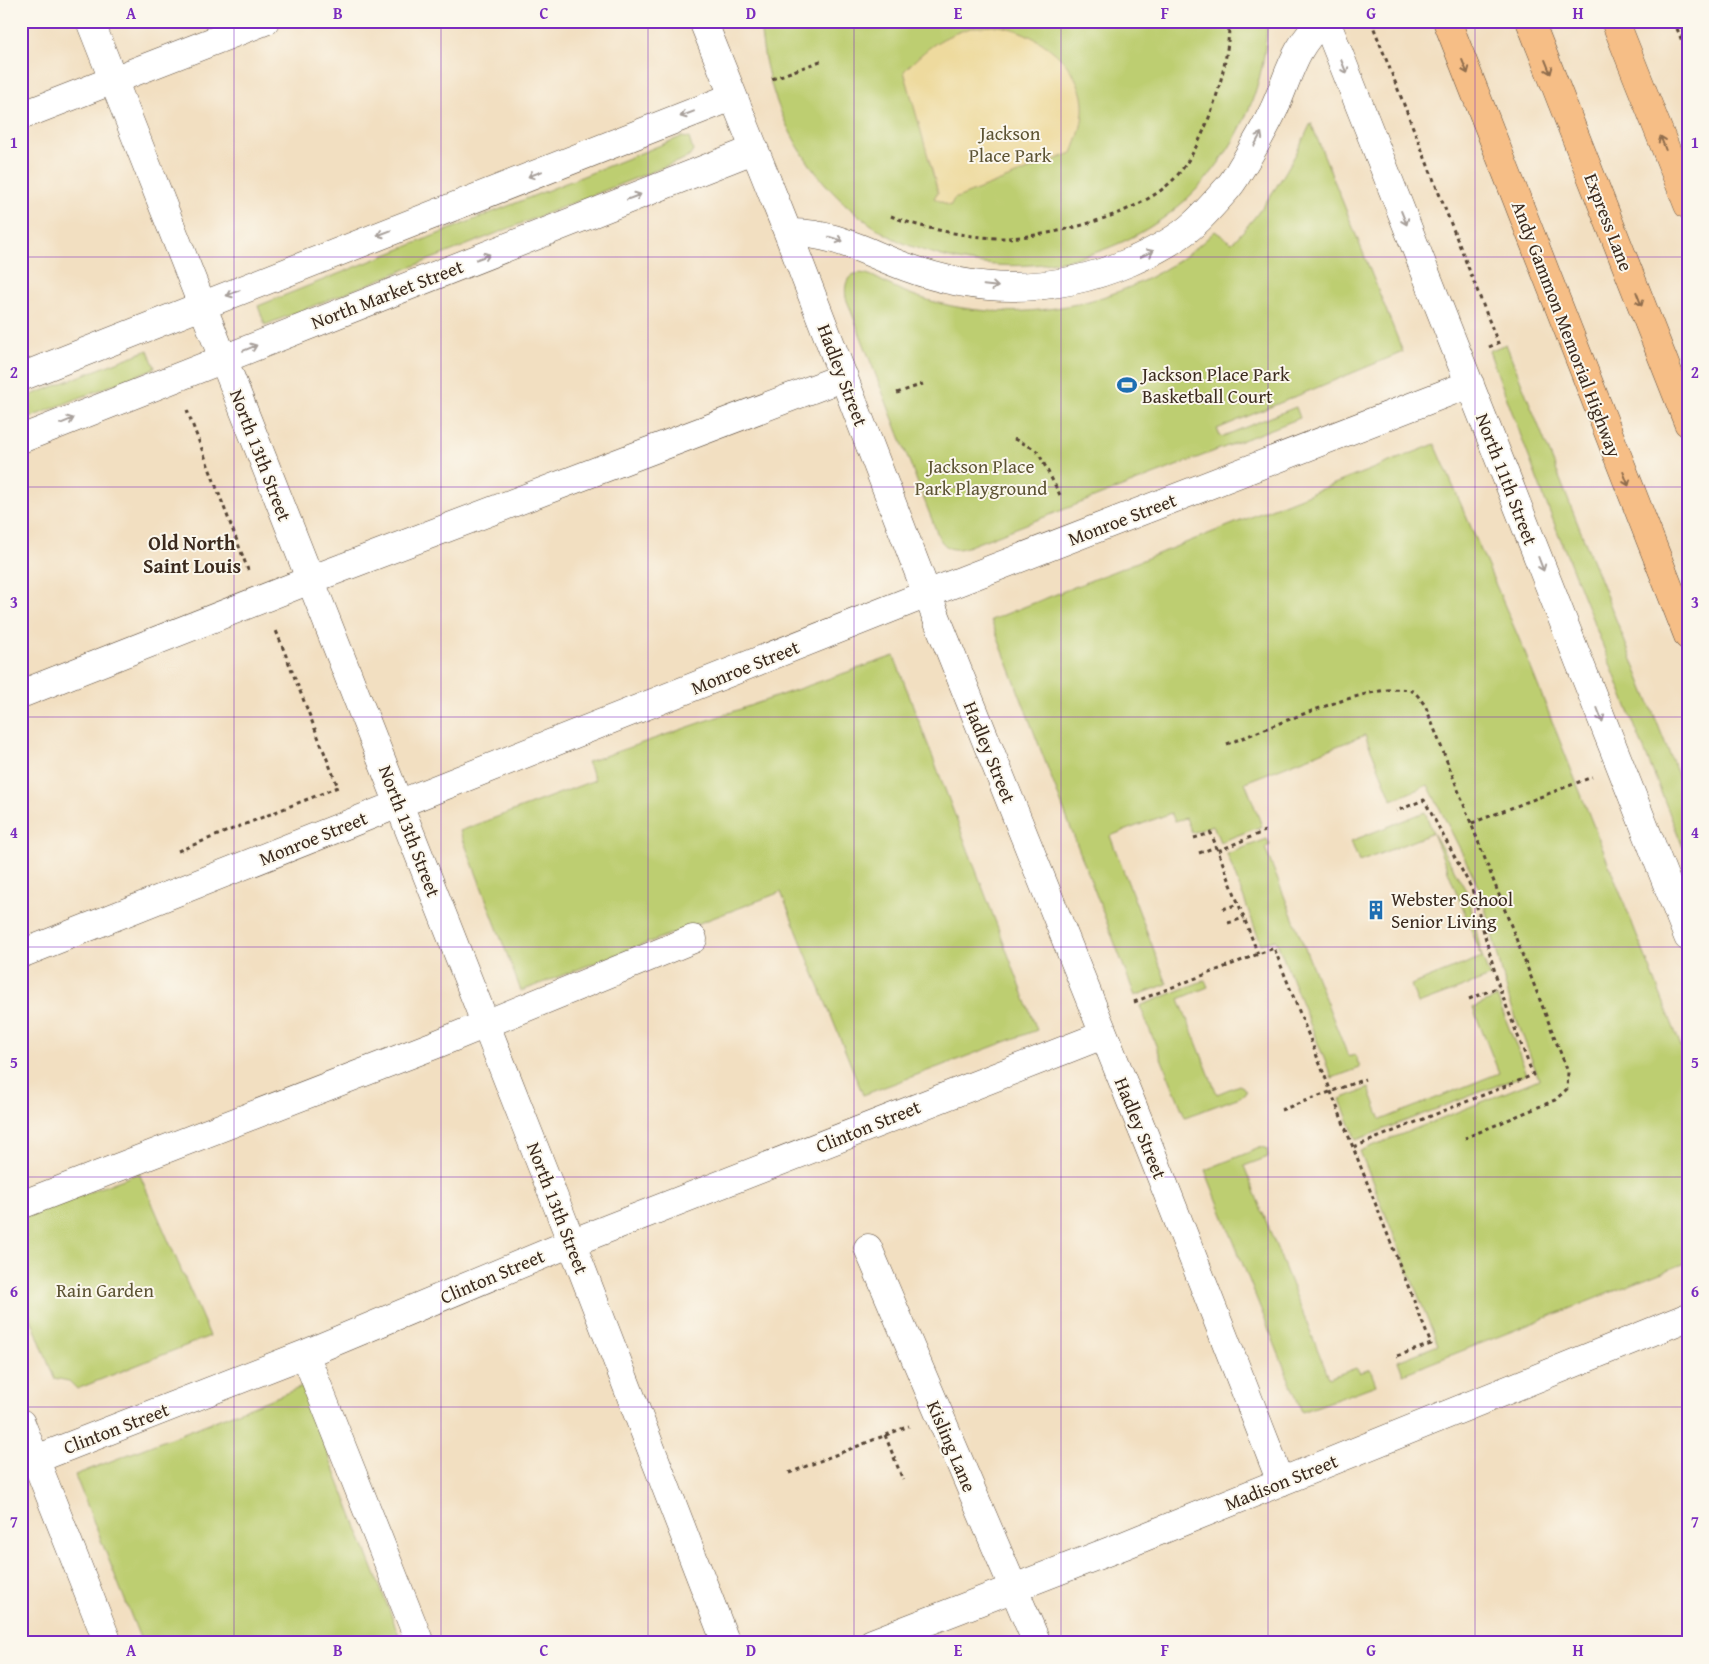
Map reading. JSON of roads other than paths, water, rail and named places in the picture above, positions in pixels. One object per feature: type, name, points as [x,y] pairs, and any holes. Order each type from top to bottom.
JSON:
[{"type":"highway","name":"Andy Gammon Memorial Highway","points":[[1447,21],[1688,636]]},
{"type":"highway","name":"Express Lane","points":[[1530,21],[1688,423]]},
{"type":"highway","points":[[1616,21],[1688,205]]},
{"type":"street","name":"North 13th Street","points":[[90,21],[486,1024],[726,1643]]},
{"type":"street","points":[[21,116],[265,21]]},
{"type":"street","points":[[788,233],[807,232],[830,237],[873,252],[906,267],[956,282],[1006,287],[1055,285],[1106,272],[1152,252],[1187,229],[1229,188],[1274,109],[1296,53],[1309,34],[1324,21]]},
{"type":"street","name":"North 11th Street","points":[[1324,21],[1470,384],[1688,937]]},
{"type":"street","name":"Hadley Street","points":[[705,22],[732,97],[788,233],[927,594],[1281,1482]]},
{"type":"street","points":[[21,376],[732,97]]},
{"type":"street","name":"North Market Street","points":[[21,439],[753,150]]},
{"type":"street","points":[[21,694],[310,580],[844,377]]},
{"type":"street","name":"Monroe Street","points":[[21,954],[927,594],[1470,384]]},
{"type":"street","points":[[21,1205],[486,1024],[693,939]]},
{"type":"street","name":"Clinton Street","points":[[28,1462],[305,1354],[571,1243],[1062,1049],[1103,1035]]},
{"type":"street","name":"Kisling Lane","points":[[868,1248],[1037,1643]]},
{"type":"street","name":"Madison Street","points":[[872,1643],[1281,1482],[1688,1317]]},
{"type":"street","points":[[305,1354],[420,1643]]},
{"type":"street","points":[[21,1423],[28,1462],[108,1643]]},
{"type":"place","name":"Jackson Place Park Basketball Court","points":[[1127,385]]},
{"type":"place","name":"Webster School Senior Living","points":[[1376,910]]},
{"type":"district","name":"Old North Saint Louis","points":[[192,554]]},
{"type":"park label","name":"Jackson Place Park","points":[[1010,144]]},
{"type":"park label","name":"Jackson Place Park Playground","points":[[981,477]]},
{"type":"park label","name":"Rain Garden","points":[[105,1290]]}]
